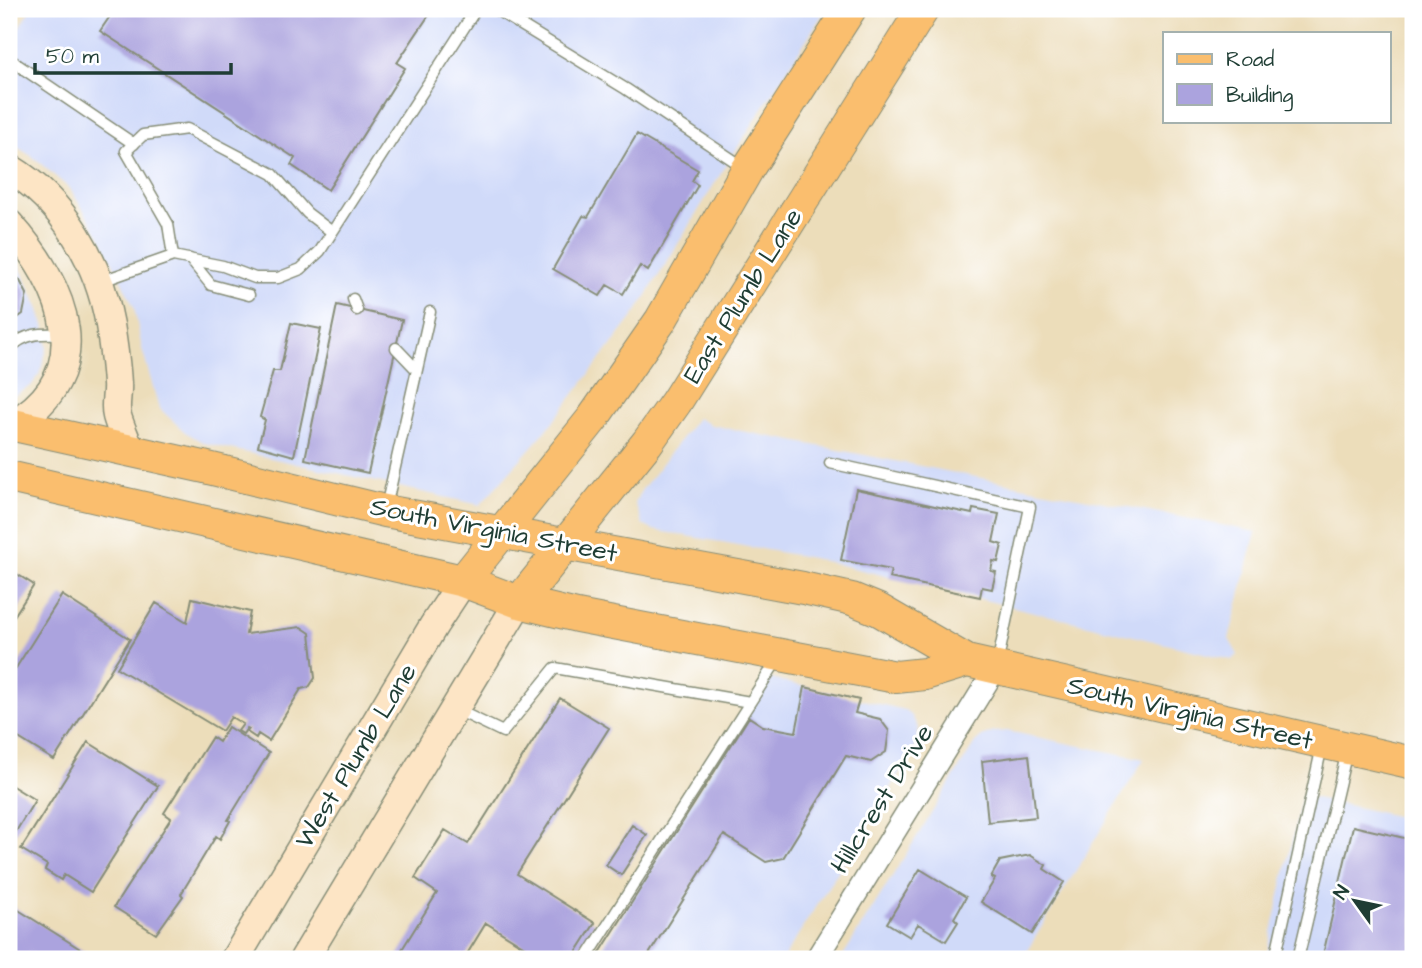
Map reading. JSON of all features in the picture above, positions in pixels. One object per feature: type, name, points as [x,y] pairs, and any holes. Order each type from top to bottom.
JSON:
[{"type":"main road","points":[[503,532],[593,418],[662,320],[747,170],[850,9]]},
{"type":"main road","name":"East Plumb Lane","points":[[519,602],[647,443],[702,362],[923,9]]},
{"type":"main road","points":[[9,168],[57,209],[90,259],[110,326],[117,384],[116,414],[130,451]]},
{"type":"main road","points":[[9,224],[39,263],[54,290],[65,322],[66,334],[65,361],[50,394],[28,415],[10,425]]},
{"type":"main road","name":"South Virginia Street","points":[[10,425],[386,511],[803,587],[852,599],[879,610],[982,665],[1413,763]]},
{"type":"main road","name":"South Virginia Street","points":[[9,477],[463,582],[519,602],[578,616],[896,677],[982,665]]},
{"type":"main road","name":"West Plumb Lane","points":[[235,959],[428,635],[463,582],[503,532]]},
{"type":"main road","points":[[304,959],[519,602]]},
{"type":"street","name":"Hillcrest Drive","points":[[816,959],[982,665]]},
{"type":"lane","points":[[99,282],[173,256],[223,266],[255,278],[278,278],[301,269],[314,259],[476,9]]},
{"type":"lane","points":[[495,9],[626,89],[747,170]]},
{"type":"lane","points":[[9,59],[134,144]]},
{"type":"lane","points":[[173,256],[168,224],[126,152],[143,135],[187,129],[273,174],[307,213],[332,232]]},
{"type":"lane","points":[[190,259],[211,285],[249,295]]},
{"type":"lane","points":[[386,511],[430,312]]},
{"type":"lane","points":[[9,349],[17,340],[29,334],[66,334]]},
{"type":"lane","points":[[396,348],[417,370]]},
{"type":"lane","points":[[830,463],[1030,507],[982,665]]},
{"type":"lane","points":[[586,959],[780,655]]},
{"type":"lane","points":[[455,709],[503,732],[555,668],[750,702]]},
{"type":"lane","points":[[1275,959],[1335,746]]},
{"type":"lane","points":[[1298,959],[1335,746]]},
{"type":"shaded area","points":[[31,9],[826,9],[636,313],[549,427],[480,505],[204,443],[185,432],[159,408],[142,349],[134,307],[100,236],[70,189],[33,157],[9,142],[9,43]]},
{"type":"shaded area","points":[[9,251],[17,261],[39,309],[47,348],[40,373],[31,386],[10,398]]},
{"type":"shaded area","points":[[697,418],[711,425],[1256,532],[1229,639],[1238,655],[1232,660],[812,558],[653,530],[643,525],[635,503],[641,491]]},
{"type":"shaded area","points":[[767,678],[905,710],[912,716],[918,728],[915,748],[783,959],[595,959]]},
{"type":"shaded area","points":[[1007,731],[1144,759],[1022,959],[841,959],[975,743],[994,732]]},
{"type":"shaded area","points":[[1302,795],[1413,820],[1413,959],[1266,959]]},
{"type":"building","points":[[115,9],[433,9],[397,63],[405,68],[328,190],[291,165],[295,158],[100,31]]},
{"type":"building","points":[[637,134],[698,170],[692,181],[698,185],[648,271],[640,266],[623,294],[607,285],[600,296],[553,269],[583,216],[588,217]]},
{"type":"building","points":[[9,275],[19,279],[27,294],[23,314],[9,324]]},
{"type":"building","points":[[337,305],[402,320],[368,473],[305,459]]},
{"type":"building","points":[[291,323],[321,329],[294,456],[258,446],[265,420],[260,417],[273,371],[280,371]]},
{"type":"building","points":[[856,489],[972,514],[973,509],[999,514],[993,542],[1002,545],[998,562],[993,561],[991,571],[996,572],[992,589],[982,587],[980,597],[889,578],[891,570],[841,560]]},
{"type":"building","points":[[9,569],[34,585],[9,624]]},
{"type":"building","points":[[62,595],[130,639],[54,760],[9,732],[9,679]]},
{"type":"building","points":[[192,598],[250,612],[246,634],[301,627],[310,633],[315,678],[309,687],[301,689],[269,741],[258,734],[256,738],[247,732],[247,728],[243,734],[238,731],[243,724],[231,717],[222,731],[117,668],[156,603],[187,622]]},
{"type":"building","points":[[805,687],[859,700],[855,713],[880,719],[889,731],[886,752],[871,762],[846,756],[783,858],[766,862],[724,835],[646,959],[596,959],[749,717],[763,726],[796,732]]},
{"type":"building","points":[[560,698],[609,728],[517,874],[595,923],[572,959],[544,959],[486,923],[464,959],[396,959],[437,893],[415,878],[445,830],[468,844]]},
{"type":"building","points":[[228,727],[269,753],[228,820],[230,821],[220,839],[216,836],[181,894],[183,896],[156,934],[114,907],[171,818],[164,813],[212,737],[219,742]]},
{"type":"building","points":[[88,742],[158,786],[91,892],[64,875],[61,880],[45,870],[47,865],[21,849]]},
{"type":"building","points":[[1029,755],[1036,817],[988,822],[982,761]]},
{"type":"building","points":[[9,784],[35,800],[9,843]]},
{"type":"building","points":[[632,825],[647,835],[621,875],[606,865]]},
{"type":"building","points":[[1353,826],[1413,840],[1413,959],[1322,959]]},
{"type":"building","points":[[1030,855],[1046,865],[1044,869],[1064,882],[1032,934],[981,902],[995,879],[991,877],[1000,861]]},
{"type":"building","points":[[920,869],[966,897],[954,918],[958,922],[946,941],[918,924],[910,937],[887,923]]},
{"type":"building","points":[[9,904],[96,959],[9,959]]}]
